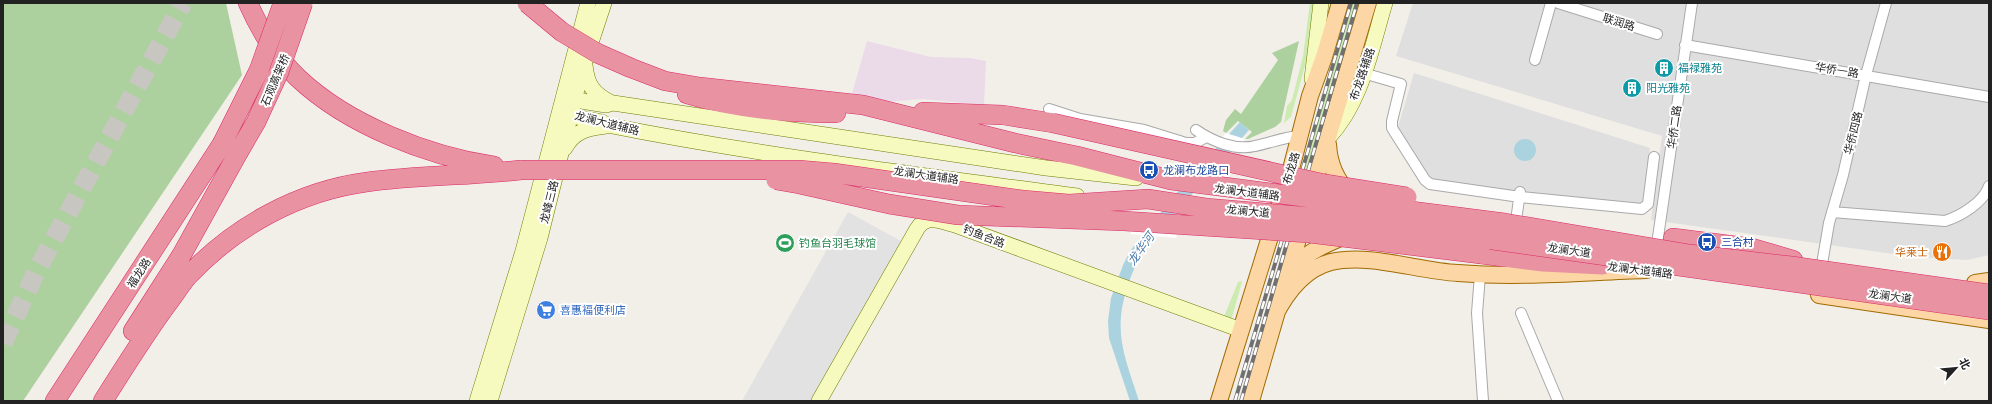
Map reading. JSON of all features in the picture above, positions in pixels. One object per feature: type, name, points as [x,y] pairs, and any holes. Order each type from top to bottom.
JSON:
[{"type":"highway","points":[[248,3],[258,27],[278,54],[297,77],[317,94],[374,128],[429,151],[457,160],[522,170]]},
{"type":"highway","name":"石观高架桥","points":[[230,148],[283,3]]},
{"type":"highway","name":"石观高架桥","points":[[230,148],[256,122],[280,72],[303,3]]},
{"type":"highway","points":[[527,3],[591,57],[651,82],[713,102],[737,107],[760,110],[818,113],[942,112],[1027,118],[1082,128],[1324,184],[1488,211],[1662,248],[1752,248],[1793,260]]},
{"type":"highway","name":"龙澜大道","points":[[591,57],[631,68],[665,81],[700,87],[863,105],[1015,143],[1077,156],[1172,181],[1497,222],[1689,254],[1986,286]]},
{"type":"highway","points":[[88,401],[181,256],[230,148]]},
{"type":"highway","name":"福龙路","points":[[55,401],[230,148]]},
{"type":"highway","points":[[103,401],[148,330],[188,276],[228,239],[254,222],[306,197],[367,182],[522,170],[709,170],[799,184],[889,204],[958,215],[1124,221],[1309,234],[1543,262],[1603,265]]},
{"type":"highway","name":"龙澜大道","points":[[709,170],[799,170],[834,173],[1023,200],[1068,204],[1150,203],[1365,222],[1986,319]]},
{"type":"main road","name":"龙峰三路","points":[[490,401],[540,238],[561,156],[566,111],[588,3]]},
{"type":"main road","points":[[604,3],[587,78],[592,88],[600,98],[613,103]]},
{"type":"main road","points":[[1310,96],[1322,3]]},
{"type":"main road","name":"布龙路","points":[[1219,401],[1275,220],[1310,96],[1324,57],[1340,3]]},
{"type":"main road","points":[[1251,401],[1284,282],[1368,3]]},
{"type":"main road","name":"布龙路辅路","points":[[1328,138],[1339,127],[1348,112],[1363,74],[1385,3]]},
{"type":"main road","points":[[575,100],[591,57]]},
{"type":"main road","points":[[1324,57],[1350,64]]},
{"type":"main road","name":"龙澜大道辅路","points":[[1662,248],[1172,181],[1046,168],[613,103],[606,105],[575,100],[566,111],[602,122],[607,125],[760,152],[975,182],[1150,203],[1215,214],[1380,230],[1561,256],[1603,265],[1986,319]]},
{"type":"main road","name":"龙峰三路","points":[[477,401],[566,111]]},
{"type":"main road","points":[[561,156],[568,141],[577,133],[588,128],[607,125]]},
{"type":"main road","points":[[1328,138],[1329,154],[1338,180],[1356,201],[1371,208]]},
{"type":"main road","points":[[1222,189],[1252,186],[1269,180],[1284,167],[1298,142]]},
{"type":"main road","points":[[975,182],[979,158]]},
{"type":"main road","points":[[1215,214],[1235,220],[1250,232],[1256,241],[1259,253],[1259,271]]},
{"type":"main road","name":"钓鱼合路","points":[[819,401],[917,229],[923,221],[928,219],[962,228],[1110,284],[1241,330]]},
{"type":"main road","points":[[1284,282],[1297,263],[1326,244],[1359,232],[1380,230]]},
{"type":"main road","points":[[1274,317],[1284,299],[1299,280],[1319,266],[1330,262],[1364,260],[1456,273],[1511,276],[1646,270],[1662,248]]},
{"type":"main road","points":[[1662,248],[1666,273]]},
{"type":"main road","points":[[1793,260],[1986,286]]},
{"type":"main road","points":[[1986,319],[1983,315],[1989,306]]},
{"type":"street","points":[[1535,60],[1551,3]]},
{"type":"street","name":"联润路","points":[[1558,3],[1657,34]]},
{"type":"street","name":"华侨二路","points":[[1662,248],[1685,45],[1692,3]]},
{"type":"street","name":"华侨四路","points":[[1822,264],[1832,212],[1851,143],[1866,75],[1886,3]]},
{"type":"street","name":"华侨一路","points":[[1685,45],[1989,96]]},
{"type":"street","points":[[1363,74],[1401,84],[1392,121],[1392,128],[1427,182],[1434,185],[1642,209],[1648,204],[1654,157]]},
{"type":"street","points":[[1049,109],[1080,119],[1144,130],[1186,143],[1195,142],[1206,137]]},
{"type":"street","points":[[1196,130],[1206,137],[1238,147],[1253,147],[1290,137],[1298,142]]},
{"type":"street","points":[[1832,212],[1945,221],[1953,219],[1978,202],[1984,196],[1989,186]]},
{"type":"street","points":[[1515,228],[1520,194]]},
{"type":"street","points":[[1480,275],[1477,312],[1483,401]]},
{"type":"street","points":[[1521,313],[1558,401]]},
{"type":"shaded area","points":[[1413,3],[1989,3],[1989,255],[1967,260],[1915,257],[1651,220],[1662,136],[1396,56]]},
{"type":"shaded area","points":[[867,41],[931,57],[970,58],[986,61],[984,105],[923,99],[886,102],[851,97]]},
{"type":"shaded area","points":[[1414,73],[1650,148],[1644,205],[1432,183],[1398,127]]},
{"type":"shaded area","points":[[848,212],[901,241],[812,401],[742,401]]},
{"type":"green space","points":[[3,3],[226,3],[242,75],[23,401],[3,401]]},
{"type":"green space","points":[[1310,3],[1316,3],[1309,51],[1291,117],[1284,123],[1287,106],[1292,100],[1303,56]]},
{"type":"green space","points":[[1353,3],[1357,3],[1305,178],[1302,176]]},
{"type":"green space","points":[[1299,41],[1281,122],[1275,127],[1248,139],[1245,139],[1252,132],[1238,121],[1226,133],[1223,131],[1226,120],[1235,109],[1241,114],[1278,60],[1272,53]]},
{"type":"green space","points":[[1238,282],[1242,282],[1231,321],[1223,319]]},
{"type":"water","name":"龙华河","points":[[1240,122],[1249,130],[1148,244],[1132,274],[1123,302],[1121,317],[1122,344],[1139,401],[1130,401],[1109,338],[1108,321],[1111,298],[1123,265],[1130,251],[1183,185]]},
{"type":"water","points":[[1525,139],[1533,142],[1536,150],[1533,158],[1525,161],[1517,158],[1514,150],[1517,142]]},
{"type":"pier","points":[[1226,133],[1245,139],[1234,152],[1214,147]]},
{"type":"pier","points":[[1186,166],[1233,172],[1222,180],[1174,172]]},
{"type":"pier","points":[[1131,231],[1177,235],[1176,238],[1131,234]]},
{"type":"tunnel","points":[[3,343],[37,270],[183,3]]},
{"type":"railway","points":[[1235,401],[1351,3]]},
{"type":"railway","points":[[1241,401],[1357,3]]},
{"type":"place","name":"福禄雅苑","points":[[1664,68]]},
{"type":"place","name":"阳光雅苑","points":[[1632,88]]},
{"type":"place","name":"龙澜布龙路口","points":[[1149,170]]},
{"type":"place","name":"三合村","points":[[1707,242]]},
{"type":"place","name":"钓鱼台羽毛球馆","points":[[785,243]]},
{"type":"place","name":"华莱士","points":[[1942,252]]},
{"type":"place","name":"喜惠褔便利店","points":[[546,310]]}]
